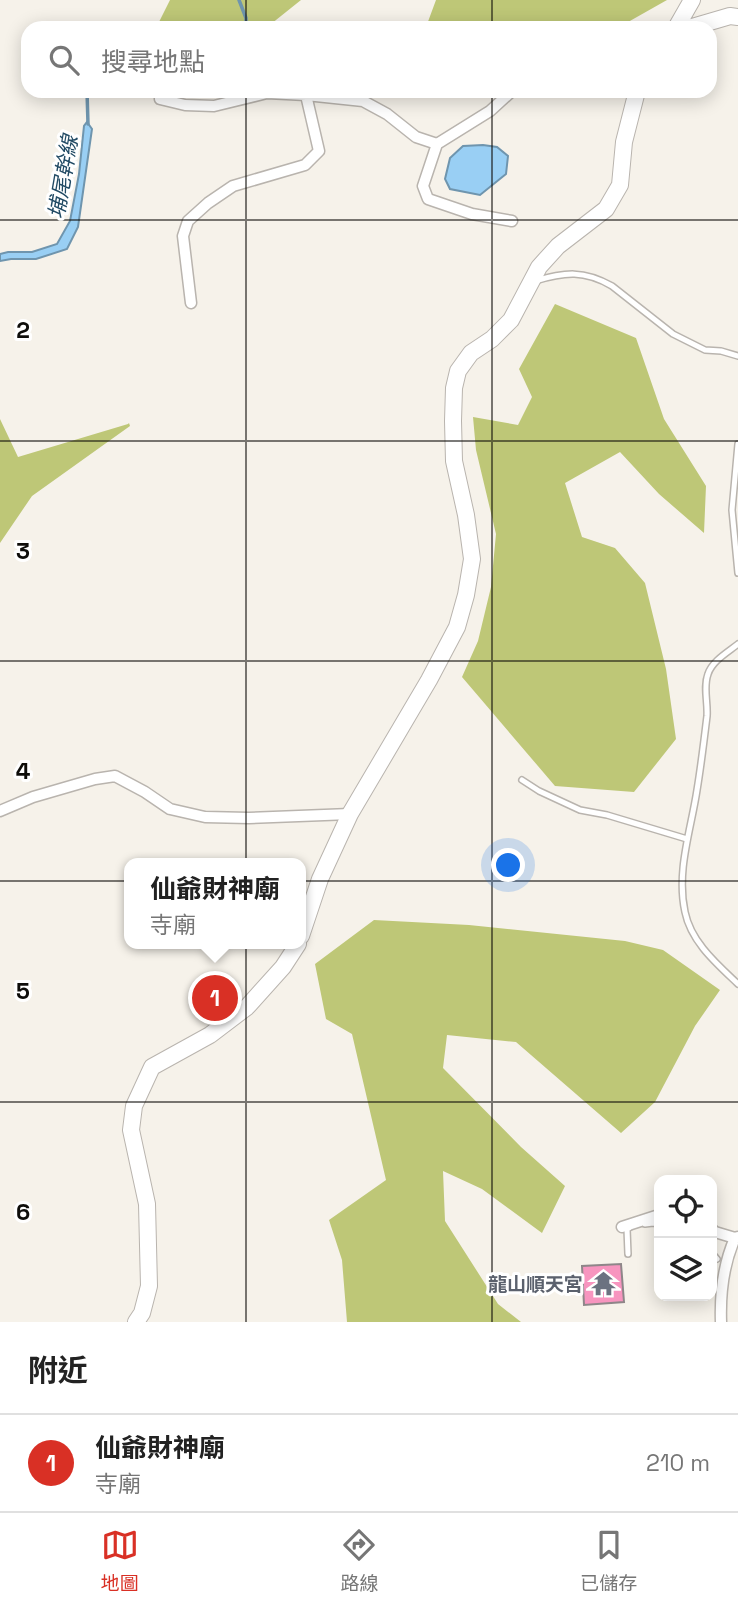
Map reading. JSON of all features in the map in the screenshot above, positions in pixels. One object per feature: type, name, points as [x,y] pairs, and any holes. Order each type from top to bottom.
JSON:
[{"type":"street","points":[[680,21],[692,0]]},
{"type":"street","points":[[713,21],[730,16],[738,17]]},
{"type":"street","points":[[160,99],[185,105],[214,106],[244,98]]},
{"type":"street","points":[[191,303],[183,236],[188,221],[233,186],[304,165],[319,151],[307,98]]},
{"type":"street","points":[[330,98],[363,102],[387,114],[416,136],[438,144]]},
{"type":"street","points":[[504,98],[490,111],[438,144],[423,186],[428,199],[472,214],[512,221]]},
{"type":"street","points":[[306,921],[320,879],[350,814],[429,680],[457,627],[466,595],[472,559],[454,461],[454,388],[458,371],[471,353],[505,328],[539,267],[558,246],[606,209],[620,185],[624,142],[635,98]]},
{"type":"street","points":[[0,811],[33,797],[115,776],[170,809],[205,817],[350,814]]},
{"type":"street","points":[[136,1322],[142,1313],[149,1286],[147,1204],[131,1130],[134,1106],[152,1067],[210,1035],[247,1007],[283,967],[295,949]]},
{"type":"street","points":[[622,1227],[654,1217]]},
{"type":"street","points":[[717,1233],[736,1238],[724,1271],[720,1300],[721,1322]]},
{"type":"lane","points":[[532,282],[559,274],[578,273],[602,280],[673,334],[705,350],[738,356]]},
{"type":"lane","points":[[738,444],[732,510],[738,573]]},
{"type":"lane","points":[[738,644],[708,672],[705,691],[708,705],[697,792],[687,839],[682,891],[685,914],[696,939],[707,954],[738,984]]},
{"type":"lane","points":[[522,780],[538,791],[580,810],[687,839]]},
{"type":"lane","points":[[628,1254],[627,1229],[654,1223]]},
{"type":"green space","points":[[170,0],[301,0],[275,21],[160,21]]},
{"type":"green space","points":[[436,0],[667,0],[630,21],[428,21]]},
{"type":"green space","points":[[555,304],[636,338],[664,419],[706,486],[704,533],[659,494],[620,452],[565,483],[582,537],[615,548],[645,583],[666,669],[676,739],[634,792],[555,786],[462,677],[478,641],[491,587],[496,534],[476,450],[473,417],[518,425],[532,397],[519,369]]},
{"type":"green space","points":[[0,419],[18,457],[129,423],[130,426],[32,496],[0,543]]},
{"type":"green space","points":[[374,920],[469,925],[625,941],[663,950],[720,990],[695,1026],[655,1102],[621,1133],[516,1042],[447,1035],[443,1068],[521,1147],[565,1186],[542,1233],[482,1189],[443,1171],[445,1221],[498,1304],[521,1322],[347,1322],[342,1260],[329,1220],[386,1180],[352,1034],[326,1019],[315,964]]},
{"type":"water","points":[[87,122],[92,129],[78,227],[67,249],[36,259],[0,261],[0,254],[32,252],[57,244],[70,221],[84,126]]},
{"type":"water","points":[[463,146],[497,147],[508,156],[506,174],[480,195],[450,189],[445,179],[450,158]]},
{"type":"building","points":[[212,980],[231,988],[219,1016],[200,1008]]},
{"type":"building","name":"龍山順天宮","points":[[621,1264],[624,1302],[584,1305],[582,1266]]},
{"type":"waterway","name":"埔尾幹線","points":[[239,0],[246,21]]},
{"type":"waterway","name":"埔尾幹線","points":[[87,98],[88,124]]},
{"type":"place","name":"仙爺財神廟","points":[[215,998]]},
{"type":"place","name":"龍山順天宮","points":[[603,1284]]}]
